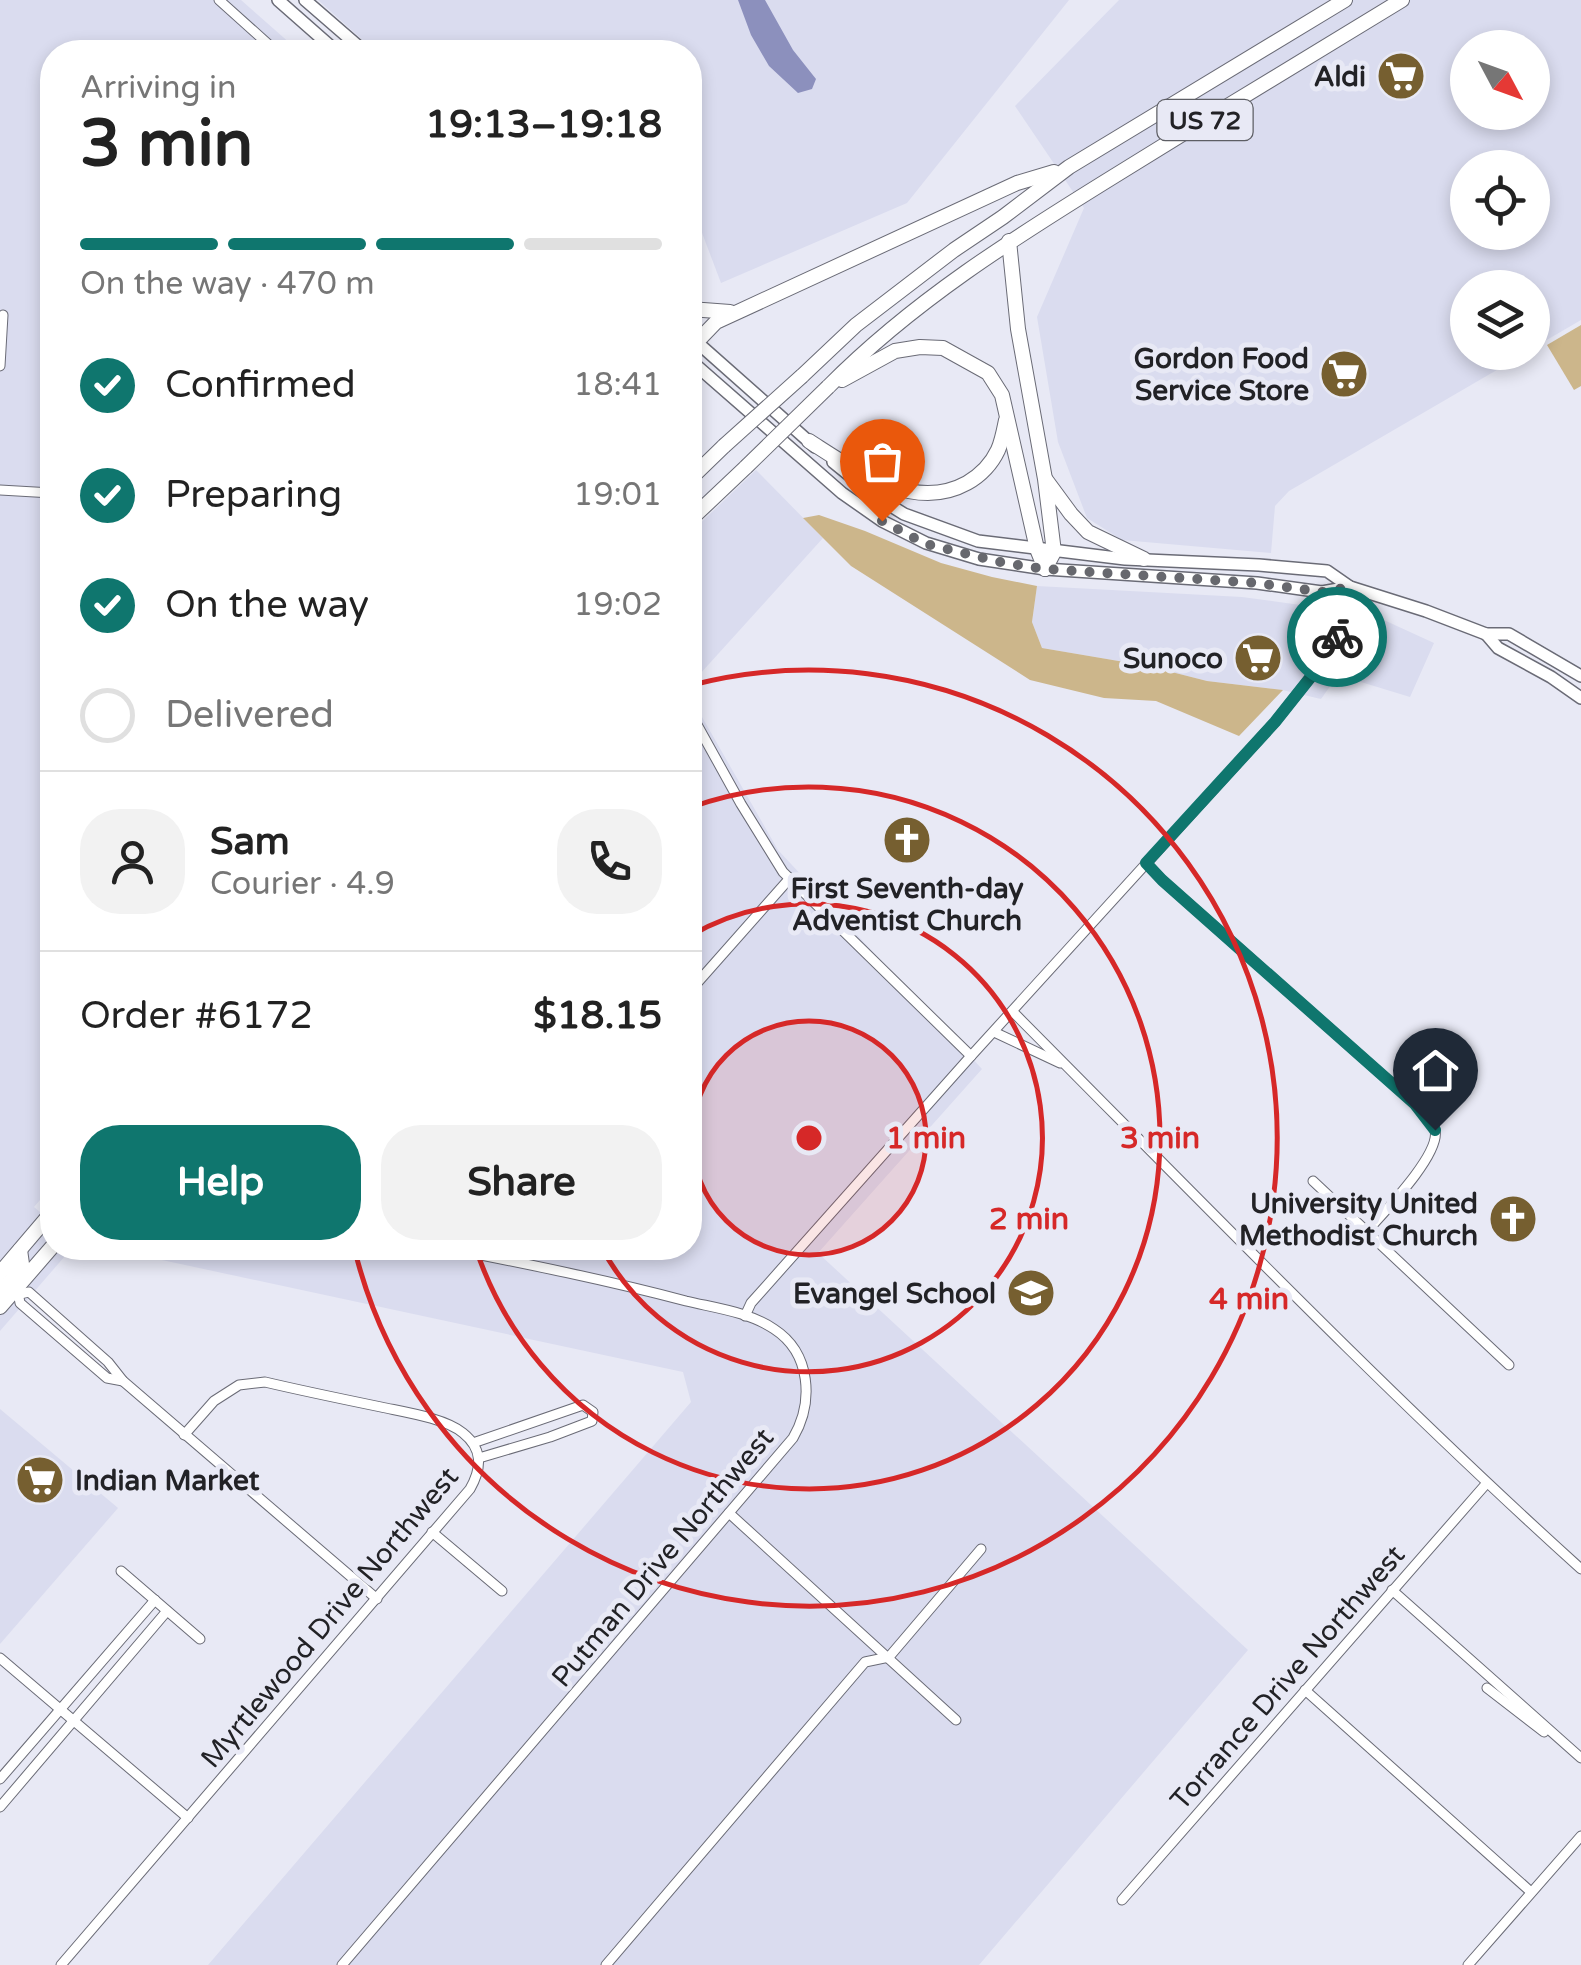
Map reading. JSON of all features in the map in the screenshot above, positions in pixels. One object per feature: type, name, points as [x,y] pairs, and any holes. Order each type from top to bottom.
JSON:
[{"type":"highway","name":"US 72","points":[[702,467],[870,314],[1069,167],[1345,0]]},
{"type":"highway","name":"US 72","points":[[702,509],[852,363],[908,315],[1009,241],[1402,0]]},
{"type":"highway","points":[[702,334],[736,312],[1018,183],[1069,167]]},
{"type":"highway","points":[[1009,241],[1018,329],[1054,552],[1045,569]]},
{"type":"highway","points":[[702,310],[736,312]]},
{"type":"highway","points":[[828,387],[895,351],[920,348],[943,348],[988,373],[1002,395],[1045,569]]},
{"type":"highway","points":[[808,441],[858,472],[888,485],[938,493],[962,486],[984,472],[999,449],[1006,419]]},
{"type":"highway","points":[[1045,479],[1088,532],[1144,559]]},
{"type":"highway","points":[[0,1274],[40,1226]]},
{"type":"highway","points":[[0,1307],[22,1264],[20,1250]]},
{"type":"highway","points":[[9,1289],[40,1259]]},
{"type":"main road","points":[[278,0],[323,40]]},
{"type":"main road","points":[[305,0],[351,40]]},
{"type":"main road","points":[[702,351],[875,496],[904,514],[978,541],[1054,552],[1328,572],[1350,587],[1486,634],[1509,634],[1581,676]]},
{"type":"main road","points":[[702,370],[842,493],[882,521],[926,544],[979,559],[1045,569],[1257,583],[1322,592],[1350,587]]},
{"type":"main road","points":[[1486,634],[1498,648],[1581,698]]},
{"type":"street","points":[[219,0],[264,40]]},
{"type":"street","points":[[0,366],[3,316]]},
{"type":"street","points":[[0,490],[40,492]]},
{"type":"street","points":[[745,1316],[751,1304],[971,1056],[1275,722],[1329,654],[1350,587]]},
{"type":"street","points":[[702,733],[766,848],[790,878],[971,1056]]},
{"type":"street","points":[[1146,863],[1415,1104],[1435,1130],[1434,1146],[1410,1182],[1368,1230]]},
{"type":"street","points":[[702,977],[790,878]]},
{"type":"street","points":[[1013,1012],[1268,1271],[1486,1484],[1581,1569]]},
{"type":"street","points":[[994,1032],[1067,1066]]},
{"type":"street","points":[[1313,1182],[1510,1364]]},
{"type":"street","name":"Putman Drive Northwest","points":[[342,1965],[793,1438],[805,1412],[806,1386],[800,1359],[776,1330],[745,1316],[502,1260]]},
{"type":"street","points":[[9,1289],[29,1292],[108,1362],[122,1381],[377,1598]]},
{"type":"street","name":"Myrtlewood Drive Northwest","points":[[61,1965],[377,1598],[480,1472],[473,1443],[460,1430],[422,1416],[265,1382],[239,1385],[214,1401],[184,1435]]},
{"type":"street","points":[[473,1443],[583,1405],[593,1412],[592,1421],[479,1458]]},
{"type":"street","name":"Torrance Drive Northwest","points":[[1122,1900],[1486,1484]]},
{"type":"street","points":[[728,1513],[956,1720]]},
{"type":"street","points":[[432,1532],[502,1592]]},
{"type":"street","points":[[606,1965],[865,1662],[889,1657],[981,1549]]},
{"type":"street","points":[[121,1571],[200,1639]]},
{"type":"street","points":[[1392,1590],[1581,1760]]},
{"type":"street","points":[[0,1780],[155,1600]]},
{"type":"street","points":[[0,1807],[167,1611]]},
{"type":"street","points":[[0,1658],[188,1818]]},
{"type":"street","points":[[1487,1688],[1581,1760]]},
{"type":"street","points":[[1305,1690],[1532,1892]]},
{"type":"street","points":[[1468,1965],[1581,1836]]},
{"type":"shaded area","points":[[0,0],[241,0],[286,40],[40,40],[40,1200],[34,1207],[40,1212],[40,1260],[62,1260],[0,1331]]},
{"type":"shaded area","points":[[318,0],[1069,0],[907,203],[721,283],[702,233],[702,40],[363,40]]},
{"type":"shaded area","points":[[1119,0],[1581,0],[1581,320],[1550,338],[1550,270],[1450,270],[1450,370],[1497,370],[1289,491],[1275,506],[1271,553],[1122,540],[1087,518],[1058,442],[1037,317],[1084,208],[1015,106]]},
{"type":"shaded area","points":[[1581,325],[1581,386],[1574,390],[1550,350],[1550,343]]},
{"type":"shaded area","points":[[756,470],[823,538],[702,672],[702,522]]},
{"type":"shaded area","points":[[819,515],[941,563],[1037,586],[1032,622],[1042,648],[1148,666],[1207,681],[1283,690],[1239,736],[1156,701],[1104,698],[1030,680],[851,566],[803,518]]},
{"type":"shaded area","points":[[1037,586],[1242,597],[1373,615],[1434,643],[1410,697],[1338,675],[1321,699],[1042,648],[1032,622]]},
{"type":"shaded area","points":[[702,717],[778,850],[982,1069],[818,1253],[1248,1650],[979,1965],[208,1965],[691,1402],[683,1372],[162,1260],[702,1260]]},
{"type":"shaded area","points":[[0,1409],[118,1508],[0,1644]]},
{"type":"water","points":[[738,0],[765,0],[793,50],[816,79],[812,89],[798,93],[769,66],[751,35]]},
{"type":"way so far","points":[[882,521],[926,544],[979,559],[1045,569],[1257,583],[1322,592],[1350,587],[1337,637]]},
{"type":"place","name":"Aldi","points":[[1401,76]]},
{"type":"place","name":"Gordon Food Service Store","points":[[1344,374]]},
{"type":"place","name":"Sunoco","points":[[1258,658]]},
{"type":"place","name":"First Seventh-day Adventist Church","points":[[907,840]]},
{"type":"place","name":"University United Methodist Church","points":[[1513,1219]]},
{"type":"place","name":"Evangel School","points":[[1031,1293]]},
{"type":"place","name":"Indian Market","points":[[40,1480]]},
{"type":"route","points":[[1337,637],[1329,654],[1275,722],[1146,863],[1415,1104],[1435,1130]]}]
